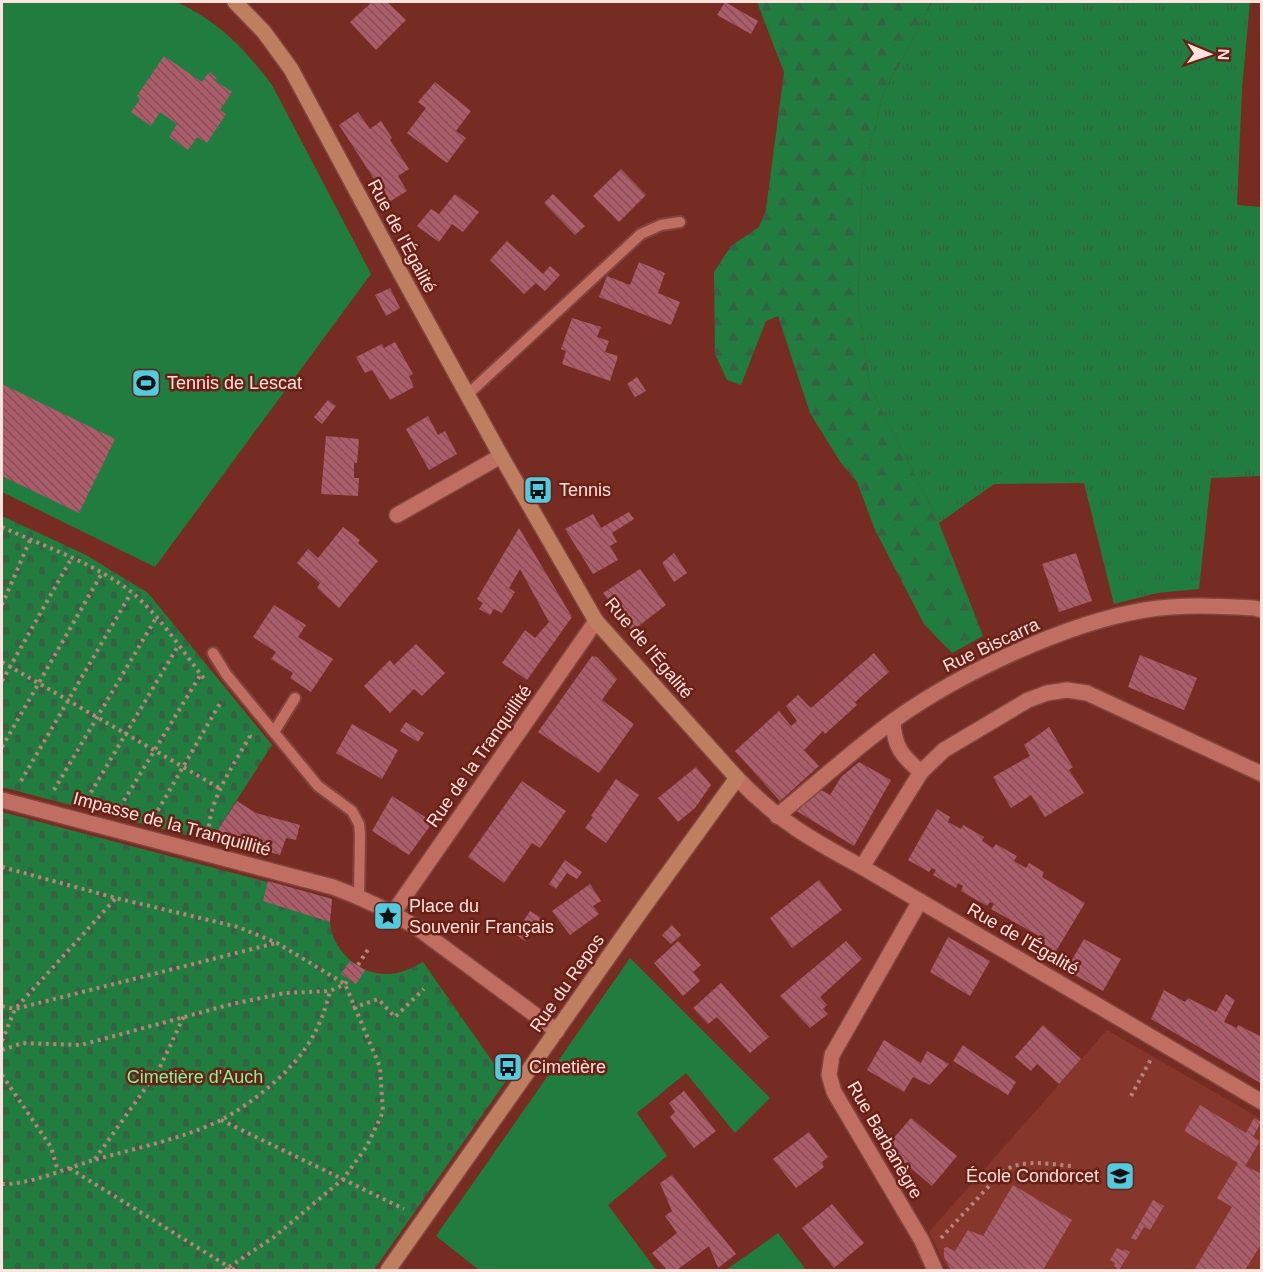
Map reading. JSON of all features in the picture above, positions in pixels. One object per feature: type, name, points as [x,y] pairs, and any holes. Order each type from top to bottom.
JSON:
[{"type":"street","name":"Rue de l'Égalité","points":[[235,2],[264,32],[291,69],[467,395],[596,621],[737,778],[777,816],[802,834],[1262,1102]]},
{"type":"street","points":[[397,515],[501,456]]},
{"type":"street","name":"Rue Biscarra","points":[[777,816],[893,721],[937,692],[1009,655],[1087,624],[1144,610],[1183,606],[1262,610]]},
{"type":"street","name":"Rue de la Tranquillité","points":[[393,913],[596,621]]},
{"type":"street","points":[[862,867],[921,772],[944,750],[1028,700],[1047,693],[1067,690],[1087,693],[1262,774]]},
{"type":"street","points":[[893,721],[894,736],[899,750],[921,772]]},
{"type":"street","name":"Rue du Repos","points":[[388,1270],[737,778]]},
{"type":"street","name":"Impasse de la Tranquillité","points":[[2,800],[333,886],[359,896]]},
{"type":"street","points":[[359,896],[393,913],[438,943],[557,1031]]},
{"type":"street","name":"Rue Barbanègre","points":[[920,901],[832,1055],[829,1075],[834,1092],[935,1270]]},
{"type":"lane","points":[[467,395],[641,234],[661,225],[680,222]]},
{"type":"lane","points":[[213,653],[226,674],[318,786],[352,812],[359,824],[360,834],[359,896]]},
{"type":"lane","points":[[274,732],[295,698]]},
{"type":"path","points":[[2,527],[102,573],[131,592],[156,618],[208,682]]},
{"type":"path","points":[[2,605],[30,540]]},
{"type":"path","points":[[2,681],[70,559]]},
{"type":"path","points":[[2,747],[102,573]]},
{"type":"path","points":[[21,781],[131,592]]},
{"type":"path","points":[[54,790],[156,618]]},
{"type":"path","points":[[87,799],[178,646]]},
{"type":"path","points":[[2,662],[221,789]]},
{"type":"path","points":[[120,807],[201,674]]},
{"type":"path","points":[[215,692],[229,709]]},
{"type":"path","points":[[154,817],[222,700]]},
{"type":"path","points":[[208,835],[211,813],[221,789],[250,736],[243,727]]},
{"type":"path","points":[[2,867],[116,898],[238,927],[277,943],[345,984],[353,1008],[380,1067],[383,1112],[367,1146],[343,1179],[274,1237],[227,1269]]},
{"type":"path","points":[[2,1041],[15,1009],[116,898]]},
{"type":"path","points":[[2,1006],[15,1009],[277,943]]},
{"type":"path","points":[[358,965],[369,948]]},
{"type":"path","points":[[2,1050],[22,1044],[81,1045],[184,1016],[285,993],[330,991],[345,984],[349,979]]},
{"type":"path","points":[[353,1008],[378,999],[396,1017],[424,989]]},
{"type":"path","points":[[2,1184],[14,1184],[69,1168],[182,1134],[220,1120],[255,1098],[276,1081],[297,1058],[314,1036],[330,991]]},
{"type":"path","points":[[95,1160],[159,1069],[184,1016]]},
{"type":"path","points":[[1131,1096],[1153,1057]]},
{"type":"path","points":[[2,1075],[51,1147],[58,1171]]},
{"type":"path","points":[[220,1120],[404,1209]]},
{"type":"path","points":[[927,1254],[1002,1172],[1013,1165],[1031,1163],[1071,1166]]},
{"type":"path","points":[[69,1168],[227,1269],[235,1270]]},
{"type":"shaded area","name":"École Condorcet","points":[[1107,1030],[1261,1119],[1261,1270],[948,1270],[929,1232]]},
{"type":"green space","name":"Tennis de Lescat","points":[[2,2],[177,2],[206,18],[241,48],[272,85],[371,274],[155,567],[2,492]]},
{"type":"green space","points":[[757,2],[932,2],[884,91],[862,178],[858,300],[870,387],[939,523],[983,636],[952,653],[924,624],[875,530],[857,482],[841,463],[810,413],[778,316],[766,321],[741,385],[727,380],[715,354],[714,272],[731,246],[759,227],[766,210],[784,72]]},
{"type":"green space","points":[[932,2],[1250,2],[1242,88],[1237,205],[1261,207],[1261,476],[1211,478],[1199,589],[1157,593],[1114,604],[1084,483],[994,484],[939,523],[870,387],[858,300],[862,178],[884,91]]},
{"type":"green space","points":[[2,516],[86,555],[148,593],[272,745],[217,831],[200,839],[2,787]]},
{"type":"green space","name":"Cimetière d'Auch","points":[[2,812],[332,899],[330,920],[332,933],[342,952],[358,966],[377,973],[393,974],[423,962],[506,1081],[374,1270],[2,1270]]},
{"type":"green space","points":[[630,958],[770,1098],[735,1133],[686,1073],[637,1113],[667,1156],[608,1205],[656,1270],[479,1270],[436,1236]]},
{"type":"green space","points":[[778,1233],[806,1270],[726,1270]]},
{"type":"building","points":[[372,2],[387,2],[406,20],[376,50],[350,22]]},
{"type":"building","points":[[725,2],[758,21],[751,34],[717,15]]},
{"type":"building","points":[[164,56],[202,82],[209,72],[217,78],[214,80],[232,92],[220,110],[226,114],[207,143],[197,137],[188,150],[169,137],[177,124],[160,112],[151,126],[131,112],[140,99],[137,96]]},
{"type":"building","points":[[435,82],[471,111],[456,131],[466,138],[447,163],[407,133],[426,108],[418,102]]},
{"type":"building","points":[[358,112],[370,129],[381,121],[409,169],[398,176],[407,191],[389,202],[339,125]]},
{"type":"building","points":[[621,169],[646,195],[619,222],[593,196]]},
{"type":"building","points":[[455,194],[479,212],[463,232],[452,224],[439,242],[417,226],[431,209],[439,214]]},
{"type":"building","points":[[553,194],[585,226],[575,235],[544,203]]},
{"type":"building","points":[[507,241],[543,274],[550,266],[560,275],[545,291],[536,283],[524,294],[490,260]]},
{"type":"building","points":[[639,262],[665,273],[658,293],[680,302],[671,325],[599,297],[607,276],[630,285]]},
{"type":"building","points":[[390,288],[400,308],[386,316],[375,295]]},
{"type":"building","points":[[572,318],[601,327],[597,337],[609,341],[605,352],[618,356],[610,381],[562,364],[566,351],[561,349]]},
{"type":"building","points":[[395,342],[413,374],[409,376],[414,387],[390,400],[372,370],[365,373],[356,357],[382,344],[384,348]]},
{"type":"building","points":[[637,377],[646,391],[635,397],[627,384]]},
{"type":"building","points":[[2,384],[115,439],[79,513],[2,476]]},
{"type":"building","points":[[328,400],[336,406],[322,424],[314,417]]},
{"type":"building","points":[[428,416],[438,435],[445,431],[457,454],[429,470],[406,429]]},
{"type":"building","points":[[326,436],[359,439],[357,463],[354,463],[354,478],[359,478],[358,496],[321,494]]},
{"type":"building","points":[[629,512],[634,519],[612,533],[617,542],[610,546],[618,560],[593,574],[565,529],[593,514],[601,528]]},
{"type":"building","points":[[343,527],[360,540],[358,543],[378,561],[339,608],[317,588],[320,583],[297,563],[308,549],[318,558]]},
{"type":"building","points":[[519,528],[572,617],[527,680],[502,663],[525,630],[535,638],[549,622],[520,569],[509,588],[515,592],[502,613],[494,609],[490,615],[479,609],[483,603],[477,599]]},
{"type":"building","points":[[674,553],[687,573],[674,582],[662,563]]},
{"type":"building","points":[[1076,553],[1092,601],[1059,612],[1042,564]]},
{"type":"building","points":[[640,569],[666,605],[632,631],[603,593]]},
{"type":"building","points":[[274,605],[306,625],[298,637],[333,659],[311,692],[290,678],[293,673],[271,659],[276,652],[253,637]]},
{"type":"building","points":[[416,644],[445,673],[422,696],[414,689],[390,713],[364,686],[390,660],[394,665]]},
{"type":"building","points":[[874,653],[889,672],[855,702],[857,705],[825,734],[823,731],[804,750],[819,766],[780,801],[735,751],[779,711],[791,726],[797,721],[786,706],[798,695],[811,708]]},
{"type":"building","points":[[1140,655],[1197,678],[1184,710],[1128,687]]},
{"type":"building","points":[[592,656],[597,657],[617,679],[602,700],[634,724],[599,773],[538,732]]},
{"type":"building","points":[[406,722],[424,733],[418,742],[400,731]]},
{"type":"building","points":[[352,724],[398,750],[382,779],[336,753]]},
{"type":"building","points":[[1049,727],[1073,767],[1069,770],[1084,793],[1045,817],[1031,795],[1011,808],[993,777],[1030,756],[1024,745]]},
{"type":"building","points":[[859,762],[891,780],[854,846],[795,810],[819,789],[830,795],[841,777]]},
{"type":"building","points":[[696,767],[711,785],[695,808],[678,822],[658,798]]},
{"type":"building","points":[[616,779],[639,795],[606,843],[585,828]]},
{"type":"building","points":[[522,781],[566,811],[540,848],[532,843],[504,883],[468,857]]},
{"type":"building","points":[[392,796],[433,822],[409,855],[372,831]]},
{"type":"building","points":[[237,801],[256,813],[300,825],[296,840],[286,838],[280,855],[262,850],[257,856],[217,831]]},
{"type":"building","points":[[937,809],[950,817],[948,822],[961,829],[963,825],[984,837],[982,841],[993,848],[996,844],[1017,856],[1014,861],[1026,868],[1029,863],[1044,872],[1042,877],[1085,903],[1050,961],[1038,953],[1035,946],[1039,936],[991,909],[994,904],[990,902],[987,906],[961,891],[963,886],[958,883],[956,888],[933,875],[936,870],[932,868],[929,872],[908,860]]},
{"type":"building","points":[[565,860],[582,872],[577,879],[567,873],[556,889],[549,884]]},
{"type":"building","points":[[819,880],[842,910],[792,948],[770,918]]},
{"type":"building","points":[[268,881],[332,899],[330,922],[263,901]]},
{"type":"building","points":[[590,884],[601,901],[593,906],[599,914],[570,935],[552,911]]},
{"type":"building","points":[[530,911],[541,918],[525,941],[515,934]]},
{"type":"building","points":[[672,925],[681,935],[671,944],[662,935]]},
{"type":"building","points":[[948,937],[990,961],[970,996],[930,972]]},
{"type":"building","points":[[1084,939],[1121,959],[1103,991],[1066,970]]},
{"type":"building","points":[[678,941],[701,965],[693,972],[700,981],[683,996],[654,963]]},
{"type":"building","points":[[846,941],[862,959],[820,997],[827,1005],[823,1009],[828,1014],[810,1028],[780,996]]},
{"type":"building","points":[[350,961],[365,970],[356,984],[341,974]]},
{"type":"building","points":[[721,983],[769,1037],[750,1053],[717,1017],[708,1024],[693,1008]]},
{"type":"building","points":[[1164,990],[1185,1002],[1188,998],[1216,1012],[1226,994],[1235,1000],[1224,1022],[1237,1028],[1238,1025],[1262,1037],[1262,1084],[1151,1019]]},
{"type":"building","points":[[1043,1025],[1081,1059],[1059,1084],[1037,1064],[1031,1071],[1015,1057]]},
{"type":"building","points":[[884,1040],[921,1063],[927,1051],[949,1064],[930,1085],[913,1077],[904,1092],[867,1070]]},
{"type":"building","points":[[963,1045],[1016,1082],[1008,1095],[953,1061]]},
{"type":"building","points":[[684,1091],[716,1131],[694,1148],[670,1117],[675,1112],[669,1103]]},
{"type":"building","points":[[1200,1105],[1246,1133],[1254,1118],[1261,1122],[1253,1137],[1260,1141],[1245,1166],[1262,1174],[1262,1243],[1245,1270],[1194,1270],[1232,1207],[1217,1198],[1238,1163],[1184,1131]]},
{"type":"building","points":[[911,1118],[957,1156],[932,1186],[886,1147]]},
{"type":"building","points":[[809,1132],[828,1157],[822,1162],[824,1167],[796,1188],[773,1159]]},
{"type":"building","points":[[672,1175],[736,1254],[718,1268],[709,1246],[677,1270],[667,1270],[652,1253],[677,1233],[665,1216],[672,1211],[660,1183]]},
{"type":"building","points":[[1013,1185],[1072,1220],[1043,1270],[951,1270],[944,1257],[944,1248],[955,1251],[968,1230],[983,1236]]},
{"type":"building","points":[[1153,1200],[1164,1206],[1150,1230],[1144,1227],[1136,1240],[1131,1238]]},
{"type":"building","points":[[832,1204],[864,1243],[834,1268],[802,1228]]},
{"type":"building","points":[[1117,1248],[1130,1252],[1119,1270],[1110,1260]]},
{"type":"place","name":"Tennis de Lescat","points":[[146,383]]},
{"type":"place","name":"Tennis","points":[[538,490]]},
{"type":"place","name":"Place du Souvenir Français","points":[[388,916]]},
{"type":"place","name":"Cimetière","points":[[508,1067]]},
{"type":"place","name":"École Condorcet","points":[[1120,1176]]}]
